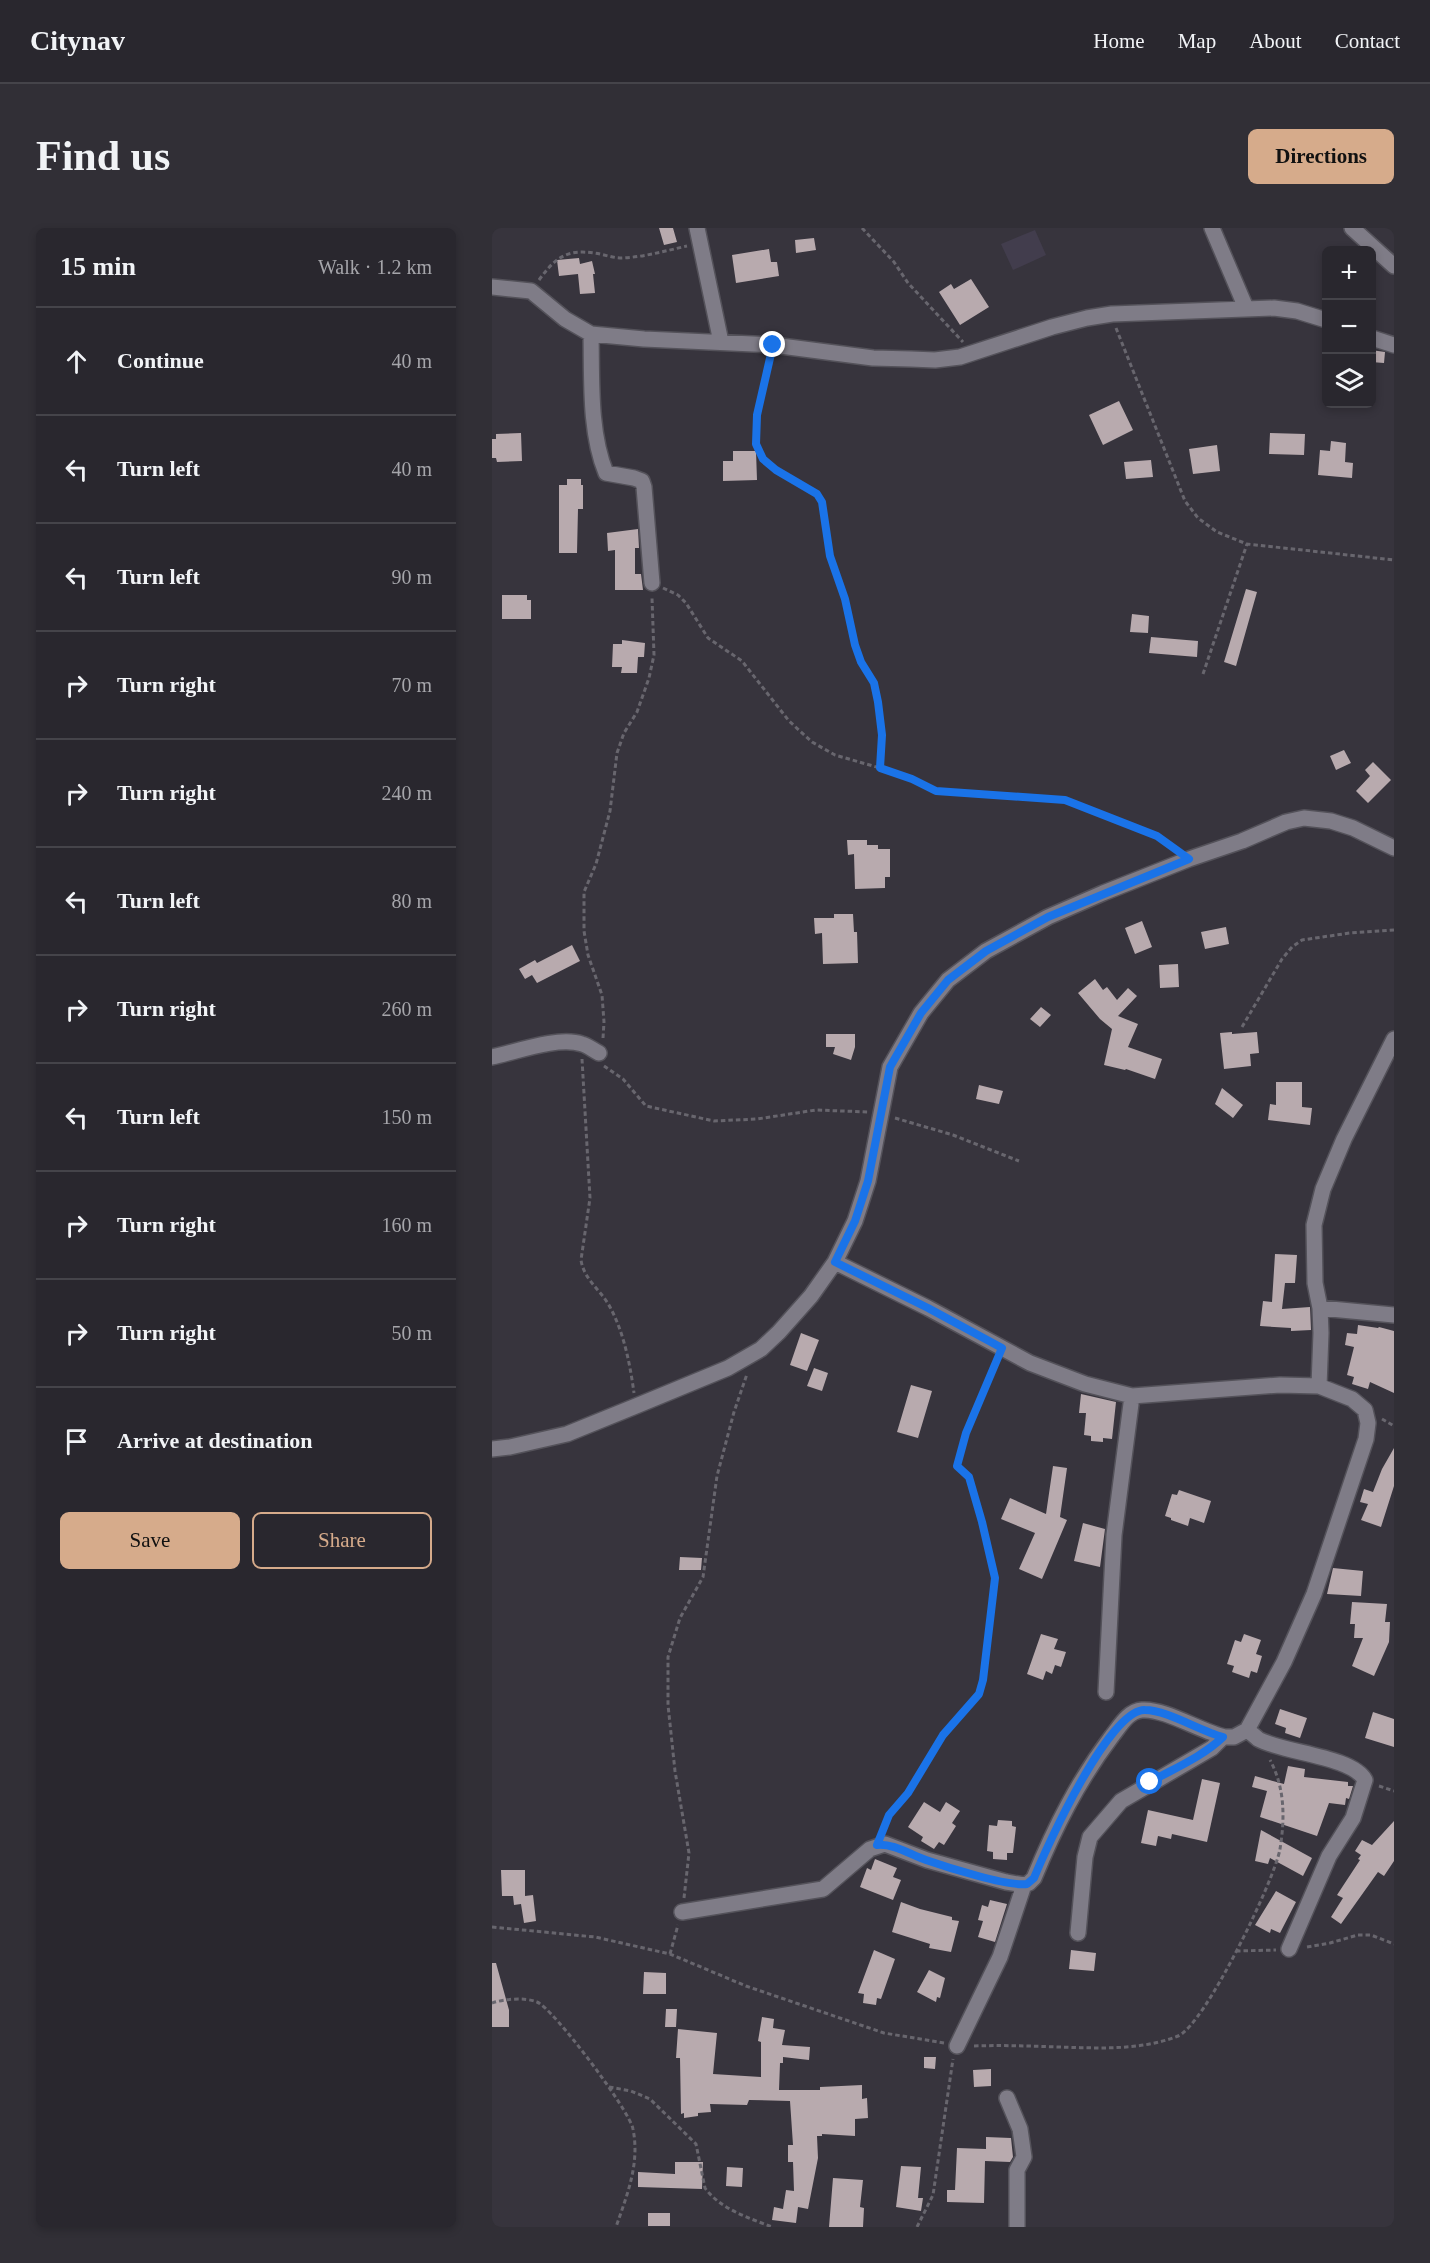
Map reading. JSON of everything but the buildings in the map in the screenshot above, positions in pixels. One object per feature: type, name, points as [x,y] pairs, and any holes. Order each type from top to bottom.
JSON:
[{"type":"street","points":[[1212,228],[1246,308]]},
{"type":"street","points":[[1352,228],[1394,266]]},
{"type":"street","points":[[699,235],[721,342]]},
{"type":"street","points":[[492,287],[531,291],[565,319],[591,334],[773,345],[873,358],[935,360],[976,353],[1052,327],[1112,314],[1246,308],[1297,311],[1322,319]]},
{"type":"street","points":[[591,334],[592,389],[597,437],[603,466],[606,473],[642,481],[652,583]]},
{"type":"street","points":[[1376,340],[1394,345]]},
{"type":"street","points":[[492,1449],[567,1434],[728,1368],[761,1349],[811,1296],[835,1262],[855,1221],[868,1181],[890,1067],[921,1013],[948,980],[986,951],[1048,917],[1286,822],[1304,818],[1331,821],[1353,828],[1394,848]]},
{"type":"street","points":[[1319,1386],[1320,1308],[1315,1283],[1314,1225],[1321,1198],[1344,1139],[1394,1039]]},
{"type":"street","points":[[492,1057],[551,1044],[581,1043],[599,1053]]},
{"type":"street","points":[[835,1262],[928,1308],[1030,1363],[1074,1380],[1132,1396],[1280,1385],[1319,1386],[1352,1399],[1365,1410],[1368,1423],[1366,1439],[1314,1594],[1253,1735]]},
{"type":"street","points":[[1320,1308],[1394,1316]]},
{"type":"street","points":[[1106,1692],[1114,1535],[1132,1396]]},
{"type":"street","points":[[682,1912],[823,1889],[877,1845],[885,1844],[927,1860],[1006,1882],[1024,1885],[1029,1883],[1034,1878],[1074,1790],[1097,1756],[1134,1711],[1153,1710],[1223,1737],[1253,1735],[1338,1762],[1360,1773],[1365,1780],[1353,1818],[1329,1856],[1289,1949]]},
{"type":"street","points":[[1078,1933],[1085,1857],[1090,1837],[1121,1801],[1203,1753],[1223,1737]]},
{"type":"street","points":[[957,2046],[1000,1957],[1024,1885]]},
{"type":"street","points":[[1007,2098],[1020,2129],[1024,2157],[1017,2170],[1017,2227]]},
{"type":"path","points":[[862,228],[958,338],[976,353]]},
{"type":"path","points":[[531,291],[547,268],[567,253],[592,252],[619,258],[642,257],[699,235]]},
{"type":"path","points":[[1112,314],[1118,335],[1185,501],[1198,518],[1217,532],[1247,544],[1394,560]]},
{"type":"path","points":[[773,345],[757,415],[756,444],[763,459],[769,465],[817,494],[822,502],[830,556],[845,599],[855,645],[861,662],[874,683],[882,735],[880,768]]},
{"type":"path","points":[[1203,674],[1247,544]]},
{"type":"path","points":[[1019,1161],[953,1135],[880,1113],[816,1110],[757,1119],[714,1121],[662,1111],[646,1106],[623,1079],[600,1063],[599,1053],[604,1034],[602,995],[588,955],[584,931],[584,892],[596,864],[610,811],[617,753],[624,733],[638,712],[649,678],[654,655],[652,583],[678,595],[686,603],[708,638],[742,661],[789,721],[812,742],[835,755],[912,779],[936,791],[1065,800],[1157,836],[1189,859]]},
{"type":"path","points":[[1242,1027],[1282,959],[1302,940],[1394,930]]},
{"type":"path","points":[[581,1043],[588,1124],[590,1198],[581,1260],[583,1270],[609,1306],[617,1323],[629,1361],[636,1407]]},
{"type":"path","points":[[877,1845],[889,1815],[908,1793],[943,1735],[979,1694],[983,1680],[995,1578],[969,1477],[957,1466],[966,1433],[1002,1348]]},
{"type":"path","points":[[670,1954],[682,1912],[689,1853],[675,1771],[668,1706],[668,1657],[680,1618],[703,1578],[717,1476],[725,1442],[745,1378],[761,1349]]},
{"type":"path","points":[[492,1928],[595,1937],[670,1954],[746,1986],[884,2033],[957,2046],[1108,2048],[1157,2043],[1182,2034],[1207,2005],[1236,1951],[1280,1851],[1284,1810],[1278,1773],[1253,1735]]},
{"type":"path","points":[[1236,1951],[1289,1949],[1330,1943],[1358,1935],[1371,1935],[1394,1944]]},
{"type":"path","points":[[492,2003],[519,2000],[540,2003],[558,2021],[609,2087],[633,2128],[636,2167],[616,2227]]},
{"type":"path","points":[[918,2227],[933,2195],[949,2078],[957,2046]]},
{"type":"path","points":[[609,2087],[631,2091],[650,2099],[696,2144],[705,2188],[709,2193],[724,2207],[772,2227]]},
{"type":"shaded area","points":[[1035,230],[1046,255],[1013,270],[1001,244]]},
{"type":"route","points":[[773,345],[757,415],[756,444],[763,459],[776,470],[817,494],[822,502],[826,542],[845,599],[855,645],[861,662],[874,683],[882,735],[880,768],[912,779],[936,791],[1065,800],[1157,836],[1189,859],[1048,917],[986,951],[948,980],[921,1013],[890,1067],[868,1181],[855,1221],[835,1262],[1002,1348],[966,1433],[957,1466],[969,1477],[995,1578],[983,1680],[979,1694],[943,1735],[908,1793],[889,1815],[877,1845],[885,1844],[927,1860],[1006,1882],[1027,1884],[1034,1878],[1074,1790],[1097,1756],[1134,1711],[1153,1710],[1223,1737],[1212,1748],[1150,1782]]}]
